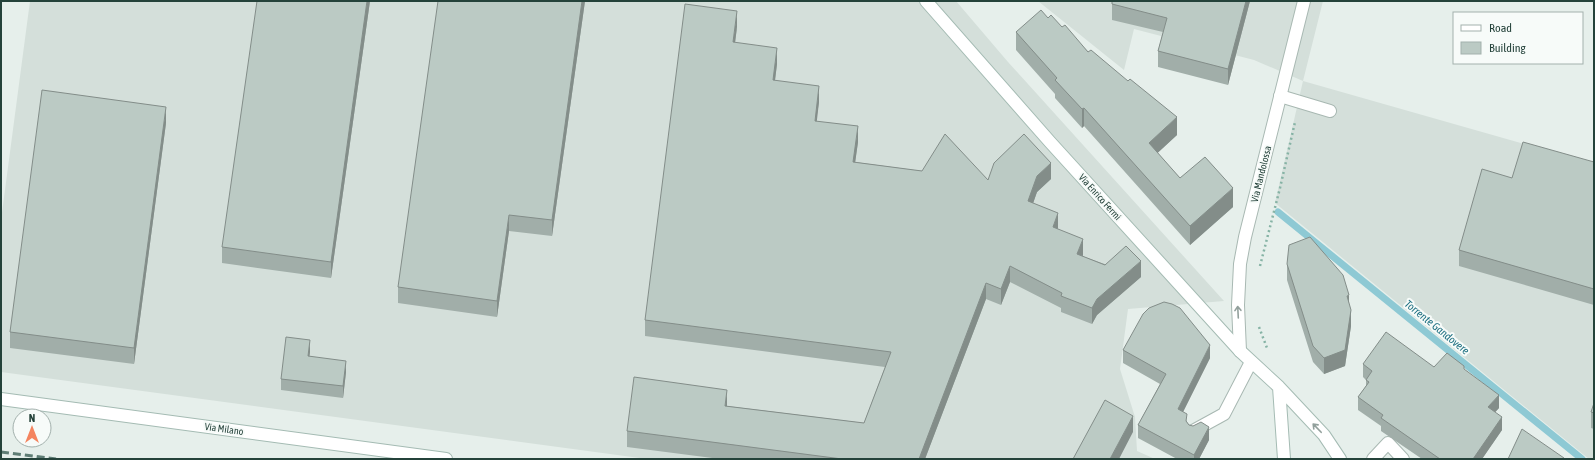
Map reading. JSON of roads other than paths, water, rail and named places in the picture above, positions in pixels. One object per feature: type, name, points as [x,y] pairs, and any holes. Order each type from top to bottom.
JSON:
[{"type":"main road","name":"Via Enrico Fermi","points":[[926,1],[1050,142],[1240,351],[1279,387],[1324,435],[1340,459]]},
{"type":"main road","name":"Via Mandolossa","points":[[1240,351],[1238,305],[1240,264],[1245,237],[1304,1]]},
{"type":"main road","points":[[1280,96],[1330,110]]},
{"type":"main road","points":[[1193,431],[1224,414],[1251,362]]},
{"type":"main road","points":[[1279,387],[1284,459]]},
{"type":"main road","name":"Via Milano","points":[[1,399],[446,459]]},
{"type":"main road","points":[[1373,459],[1388,443],[1403,459]]},
{"type":"waterway","name":"Torrente Gandovere","points":[[1278,212],[1582,459]]},
{"type":"railway","points":[[1,452],[56,459]]}]
